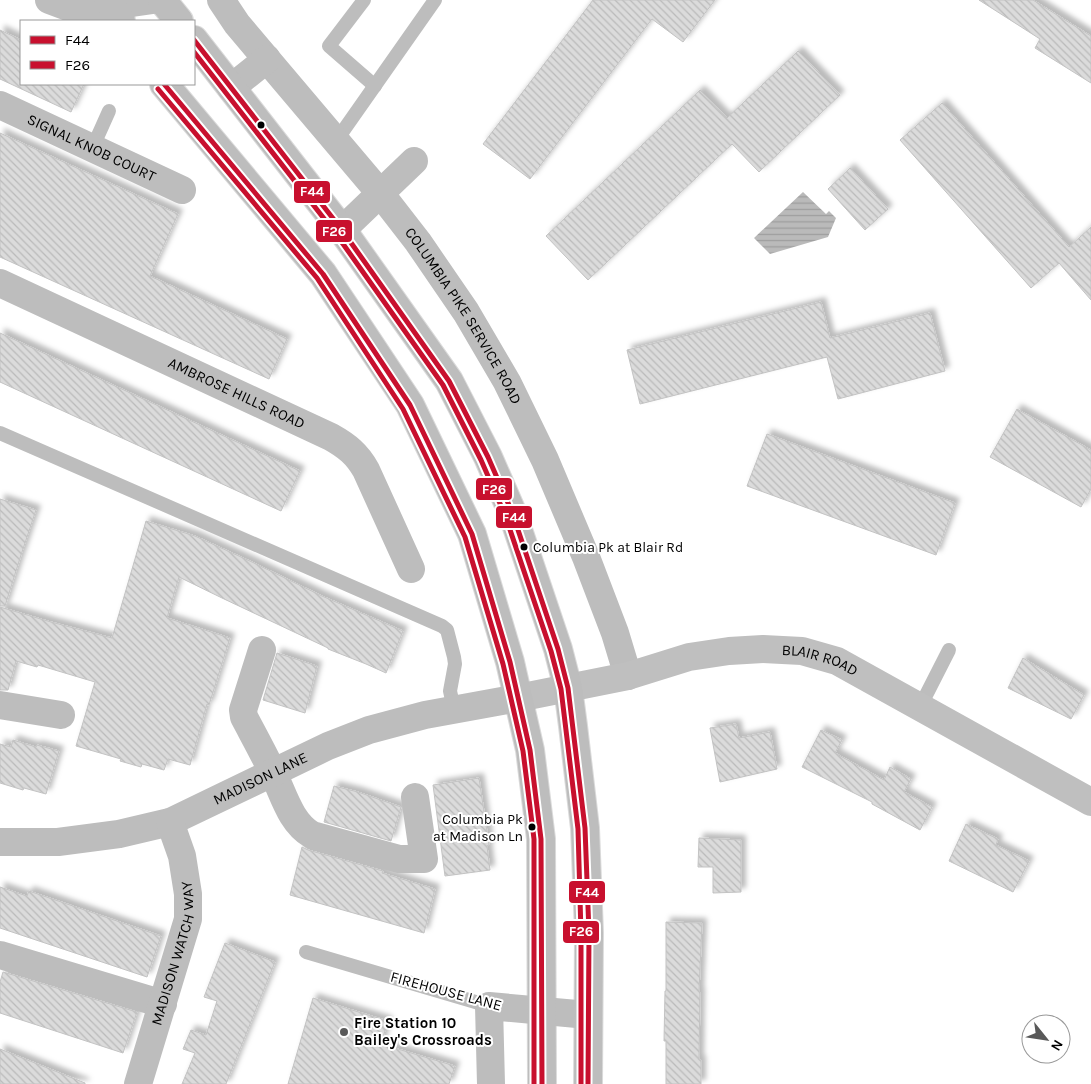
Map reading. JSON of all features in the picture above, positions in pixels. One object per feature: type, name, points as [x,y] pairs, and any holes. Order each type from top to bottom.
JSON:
[{"type":"street","points":[[49,0],[73,9],[113,9],[153,0]]},
{"type":"street","points":[[162,0],[178,20]]},
{"type":"street","name":"COLUMBIA PIKE SERVICE ROAD","points":[[222,0],[237,24],[380,193],[418,242],[466,312],[507,382],[545,460],[586,557],[615,633],[628,676]]},
{"type":"street","points":[[195,41],[342,230],[449,381],[488,458],[512,512],[558,649],[568,688],[585,828],[589,933],[588,1084]]},
{"type":"street","points":[[231,88],[267,59]]},
{"type":"street","points":[[165,85],[323,274],[410,405],[472,534],[510,662],[530,750],[541,839],[542,1084]]},
{"type":"street","name":"SIGNAL KNOB COURT","points":[[0,105],[182,190]]},
{"type":"street","points":[[342,230],[414,161]]},
{"type":"street","name":"AMBROSE HILLS ROAD","points":[[0,284],[331,437],[344,445],[360,460],[366,470],[411,569]]},
{"type":"street","name":"BLAIR ROAD","points":[[518,698],[628,676],[689,657],[729,651],[764,649],[802,651],[837,661],[1091,802]]},
{"type":"street","points":[[262,650],[243,710],[244,717],[289,809],[304,830],[399,859],[424,859],[415,797]]},
{"type":"street","name":"MADISON LANE","points":[[0,842],[67,841],[119,834],[170,822],[328,746],[369,730],[425,715],[518,698]]},
{"type":"street","points":[[0,705],[62,715]]},
{"type":"street","name":"MADISON WATCH WAY","points":[[138,1084],[188,919],[188,894],[182,856],[170,822]]},
{"type":"street","points":[[0,955],[163,1004]]},
{"type":"street","points":[[489,1006],[491,1084]]},
{"type":"street","name":"FIREHOUSE LANE","points":[[489,1006],[588,1015]]},
{"type":"lane","points":[[364,0],[329,46],[375,86]]},
{"type":"lane","points":[[336,141],[434,0]]},
{"type":"lane","points":[[92,149],[109,111]]},
{"type":"lane","points":[[0,433],[442,626],[447,630],[454,657],[455,664],[450,690],[454,709]]},
{"type":"lane","points":[[920,707],[949,650]]},
{"type":"lane","name":"FIREHOUSE LANE","points":[[306,952],[489,1006]]},
{"type":"shaded area","points":[[803,192],[826,214],[829,211],[836,218],[828,237],[770,254],[754,238]]},
{"type":"building","points":[[593,0],[715,0],[683,42],[652,19],[530,179],[483,144]]},
{"type":"building","points":[[979,0],[1033,0],[1091,36],[1091,83],[1035,48],[1040,39]]},
{"type":"building","points":[[0,30],[20,40],[20,85],[84,85],[71,112],[0,79]]},
{"type":"building","points":[[798,51],[840,95],[759,172],[732,144],[588,280],[546,236],[700,90],[727,118]]},
{"type":"building","points":[[942,103],[1069,247],[1091,227],[1091,300],[1059,263],[1031,288],[900,140]]},
{"type":"building","points":[[0,133],[178,214],[150,276],[287,339],[269,379],[0,257]]},
{"type":"building","points":[[850,168],[888,209],[865,230],[828,189]]},
{"type":"building","points":[[821,302],[830,338],[930,313],[945,371],[838,399],[827,357],[640,404],[627,350]]},
{"type":"building","points":[[0,333],[300,471],[281,511],[0,382]]},
{"type":"building","points":[[1017,409],[1091,450],[1091,489],[1081,507],[990,457]]},
{"type":"building","points":[[767,434],[955,503],[936,555],[747,486]]},
{"type":"building","points":[[0,499],[36,510],[5,606],[0,606]]},
{"type":"building","points":[[146,521],[195,536],[322,596],[403,631],[386,673],[328,649],[179,577],[167,618],[230,638],[209,705],[207,704],[190,765],[168,759],[164,770],[142,764],[141,767],[76,746],[95,682],[38,665],[37,667],[16,661],[8,690],[0,690],[0,607],[112,638]]},
{"type":"building","points":[[277,653],[317,666],[305,713],[263,700]]},
{"type":"building","points":[[1023,658],[1084,695],[1071,719],[1008,688]]},
{"type":"building","points":[[736,724],[739,738],[770,732],[777,769],[720,782],[710,728]]},
{"type":"building","points":[[821,730],[842,740],[835,753],[884,780],[890,767],[911,779],[904,792],[932,807],[920,830],[872,804],[872,802],[802,767]]},
{"type":"building","points":[[13,740],[59,751],[46,794],[0,783],[0,744],[11,747]]},
{"type":"building","points":[[479,778],[489,845],[487,846],[490,870],[445,876],[433,785]]},
{"type":"building","points":[[334,786],[401,807],[391,841],[324,822]]},
{"type":"building","points":[[966,824],[998,839],[996,845],[1029,861],[1013,892],[949,861]]},
{"type":"building","points":[[699,838],[741,840],[741,892],[713,893],[713,867],[698,867]]},
{"type":"building","points":[[302,847],[383,871],[382,873],[435,889],[424,933],[290,895]]},
{"type":"building","points":[[0,887],[27,896],[29,891],[161,936],[147,977],[0,928]]},
{"type":"building","points":[[666,922],[702,923],[699,992],[701,1084],[666,1084],[666,1041],[664,1041]]},
{"type":"building","points":[[225,943],[275,962],[226,1084],[182,1084],[195,1053],[183,1049],[191,1030],[206,1035],[217,1001],[204,997]]},
{"type":"building","points":[[3,972],[137,1012],[123,1053],[0,1013],[0,982]]},
{"type":"building","name":"Fire Station 10 Bailey's Crossroads","points":[[313,998],[388,1021],[381,1044],[455,1066],[449,1084],[288,1084]]},
{"type":"building","points":[[0,1049],[85,1083],[85,1084],[0,1084]]},
{"type":"transit line","name":"F44","points":[[195,41],[342,230],[449,381],[488,457],[512,512],[558,649],[568,688],[585,828],[589,933],[588,1084]]},
{"type":"transit line","name":"F26","points":[[195,53],[336,234],[443,385],[481,460],[505,515],[551,651],[561,689],[578,829],[581,933],[581,1084]]},
{"type":"transit line","name":"F44","points":[[165,85],[323,274],[410,405],[472,534],[510,662],[530,750],[541,839],[542,1084]]},
{"type":"transit line","name":"F26","points":[[158,89],[317,278],[403,409],[465,537],[503,664],[523,751],[534,839],[534,1084]]},
{"type":"place","name":"Columbia Pk at Blair Rd","points":[[524,547]]},
{"type":"place","name":"Columbia Pk at Madison Ln","points":[[532,827]]},
{"type":"place","name":"Fire Station 10 Bailey's Crossroads","points":[[344,1032]]}]
